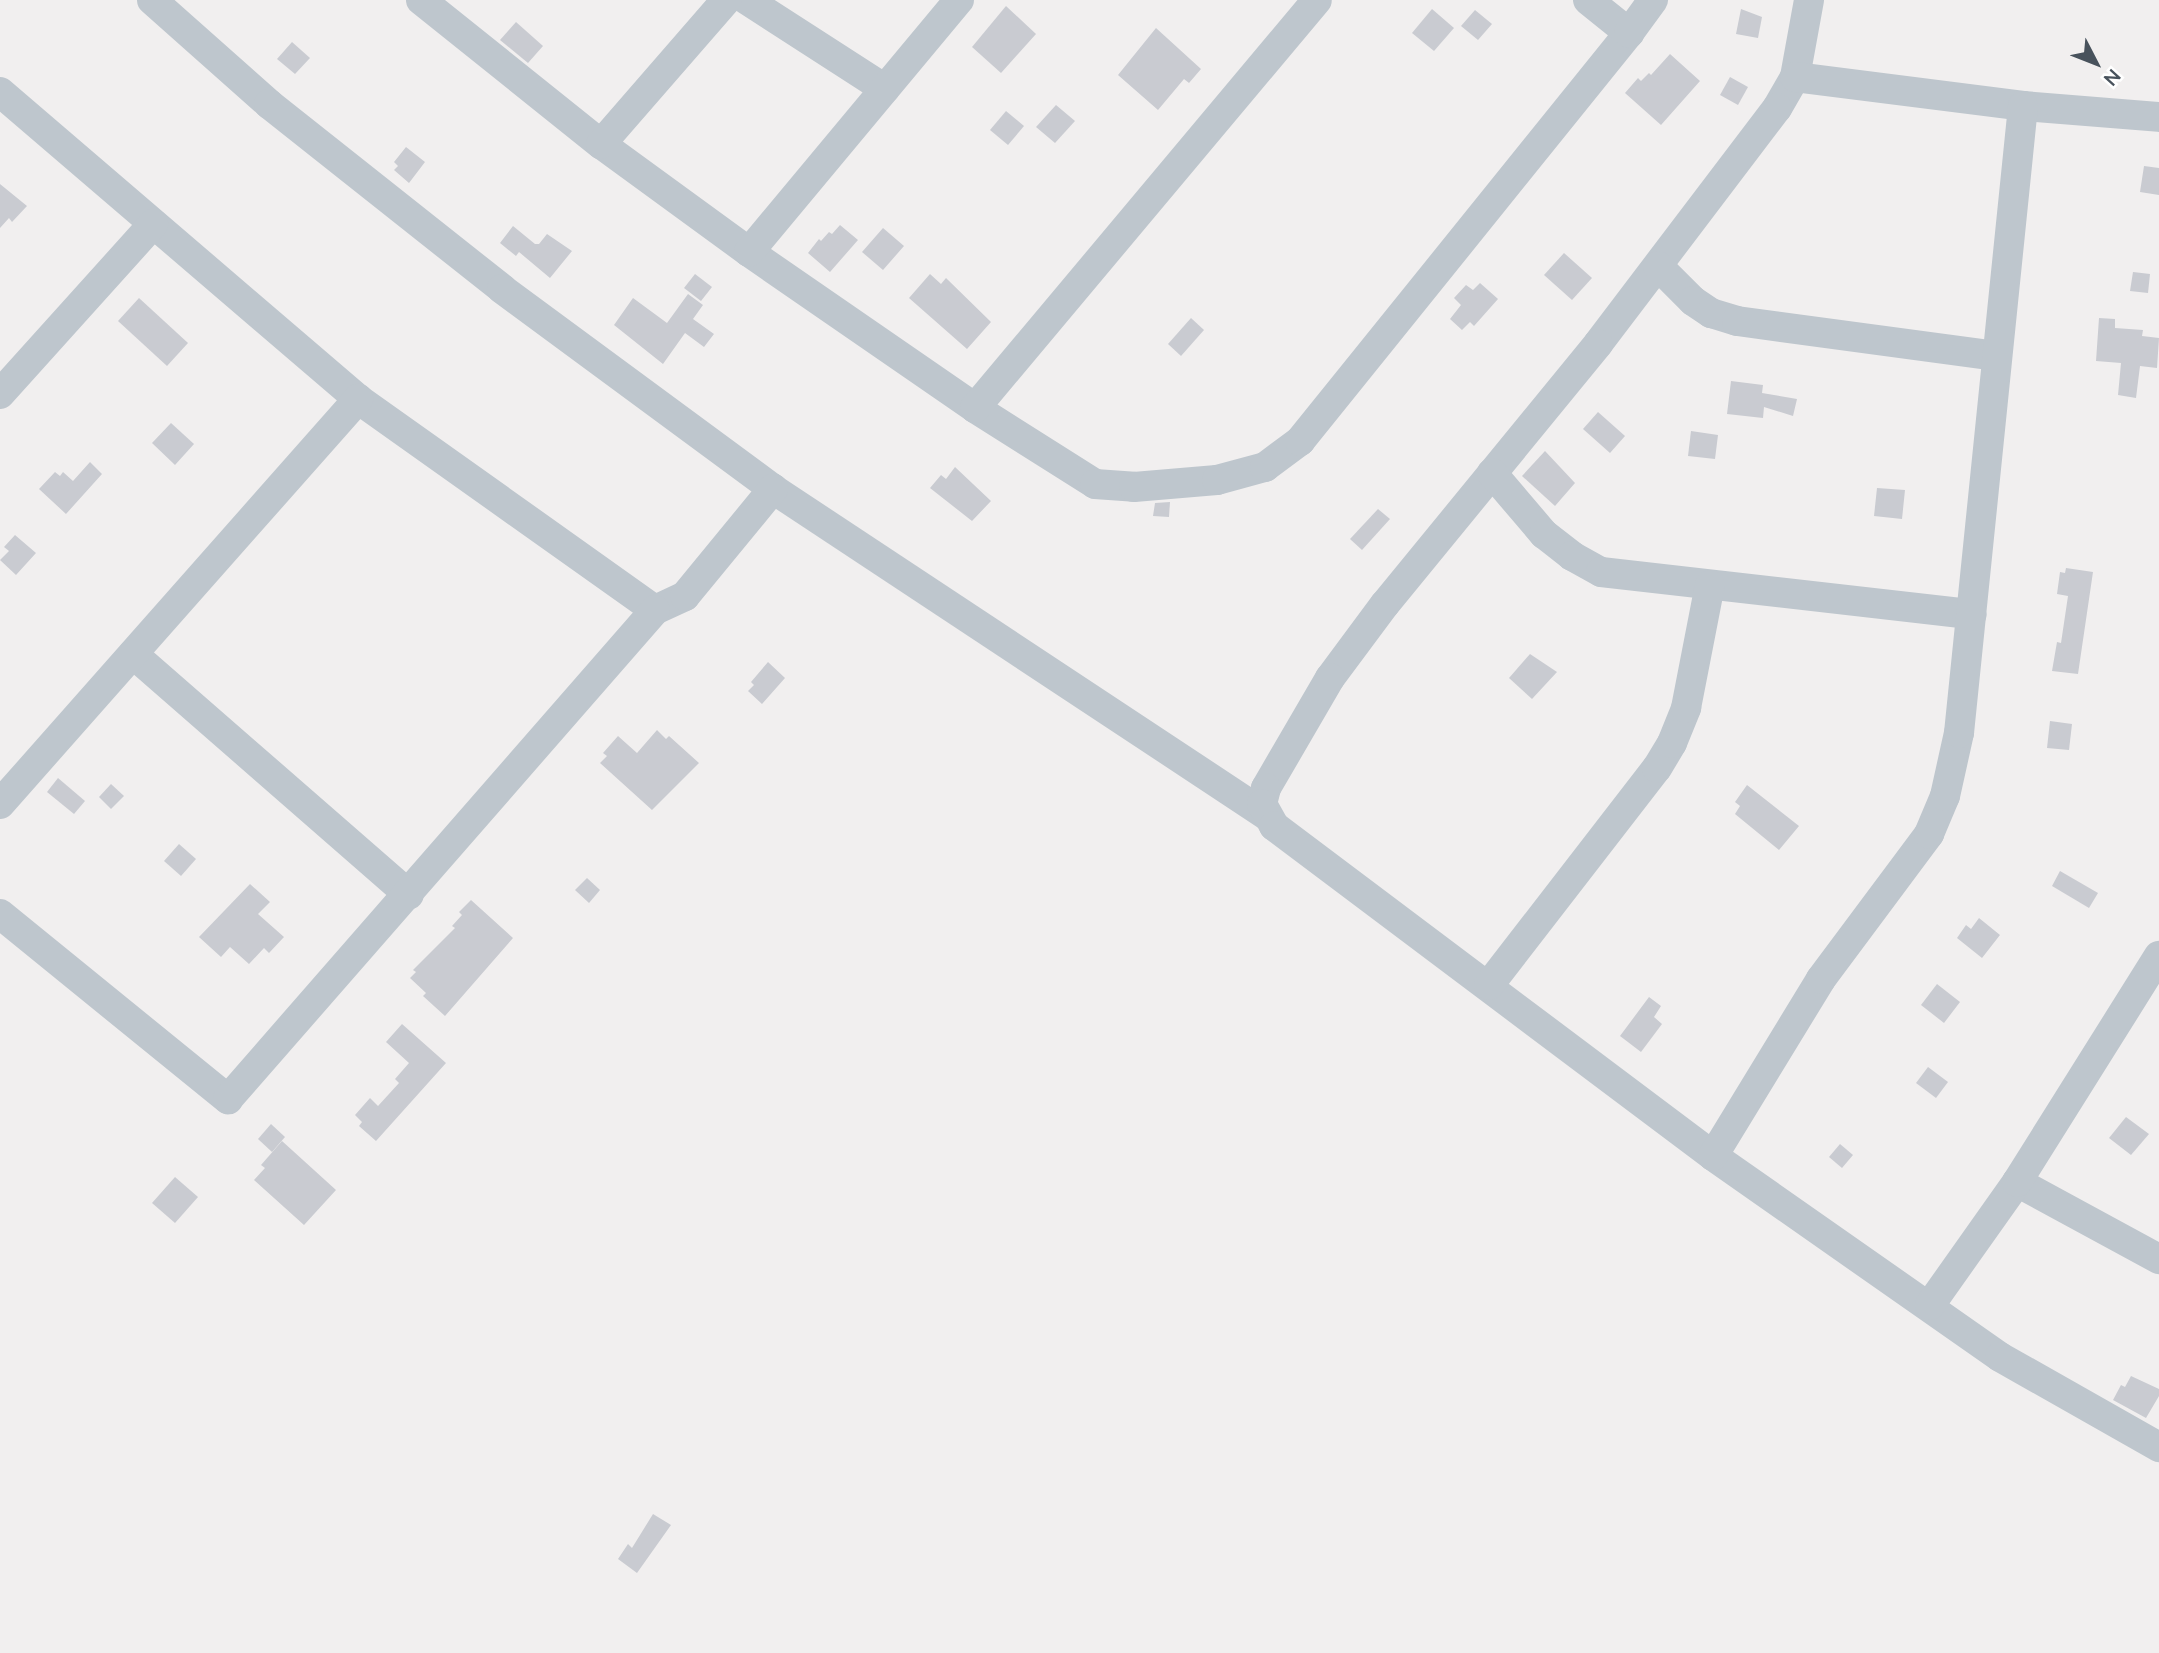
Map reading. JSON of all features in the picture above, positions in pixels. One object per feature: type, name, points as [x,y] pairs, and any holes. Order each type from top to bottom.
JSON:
[{"type":"street","points":[[152,0],[269,104],[502,289],[773,489],[1266,816],[1274,826],[1713,1156],[2000,1357],[2159,1447]]},
{"type":"street","points":[[422,0],[601,144],[749,253],[975,408],[1096,484],[1134,487],[1188,484],[1265,467],[1300,441],[1653,0]]},
{"type":"street","points":[[601,144],[726,0]]},
{"type":"street","points":[[747,0],[885,89]]},
{"type":"street","points":[[749,253],[959,0]]},
{"type":"street","points":[[975,408],[1317,0]]},
{"type":"street","points":[[1588,0],[1629,33]]},
{"type":"street","points":[[1266,816],[1262,804],[1266,788],[1330,678],[1385,604],[1658,266],[1777,108],[1795,77],[1809,0]]},
{"type":"street","points":[[1795,77],[2023,106],[2159,117]]},
{"type":"street","points":[[0,92],[358,399],[655,610]]},
{"type":"street","points":[[1713,1156],[1821,979],[1928,834],[1945,796],[1959,733],[2023,106]]},
{"type":"street","points":[[0,394],[153,224]]},
{"type":"street","points":[[1658,266],[1693,300],[1711,313],[1737,321],[1996,356]]},
{"type":"street","points":[[0,804],[358,399]]},
{"type":"street","points":[[1492,473],[1544,534],[1572,556],[1601,572],[1972,614]]},
{"type":"street","points":[[0,914],[228,1099],[409,895],[655,610],[685,596],[773,489]]},
{"type":"street","points":[[1489,985],[1657,768],[1672,743],[1686,708],[1710,585]]},
{"type":"street","points":[[133,653],[409,895]]},
{"type":"street","points":[[1930,1306],[2017,1182],[2159,956]]},
{"type":"street","points":[[2017,1182],[2159,1259]]},
{"type":"building","points":[[1006,6],[1036,34],[1001,73],[972,47]]},
{"type":"building","points":[[1432,9],[1454,28],[1434,51],[1412,33]]},
{"type":"building","points":[[1741,9],[1762,17],[1758,38],[1736,34]]},
{"type":"building","points":[[1475,10],[1492,24],[1478,40],[1461,26]]},
{"type":"building","points":[[516,22],[543,46],[528,63],[500,40]]},
{"type":"building","points":[[1156,28],[1201,69],[1189,83],[1184,79],[1158,110],[1118,75]]},
{"type":"building","points":[[292,42],[310,58],[295,74],[277,59]]},
{"type":"building","points":[[1670,54],[1700,81],[1661,125],[1625,93],[1638,78],[1641,81],[1649,73],[1651,75]]},
{"type":"building","points":[[1730,77],[1748,87],[1738,105],[1720,95]]},
{"type":"building","points":[[1056,105],[1075,121],[1055,143],[1036,127]]},
{"type":"building","points":[[1006,111],[1024,126],[1008,145],[990,130]]},
{"type":"building","points":[[406,147],[425,162],[409,183],[394,170],[398,166],[394,162]]},
{"type":"building","points":[[2144,166],[2159,168],[2159,195],[2140,192]]},
{"type":"building","points":[[0,184],[27,206],[12,222],[9,218],[0,228]]},
{"type":"building","points":[[840,225],[858,240],[830,272],[808,253],[819,239],[821,241],[829,232],[832,234]]},
{"type":"building","points":[[513,226],[535,244],[539,244],[547,234],[572,251],[550,278],[519,252],[516,256],[500,243]]},
{"type":"building","points":[[883,228],[904,246],[883,270],[862,252]]},
{"type":"building","points":[[1564,253],[1592,278],[1572,300],[1544,275]]},
{"type":"building","points":[[2133,272],[2150,274],[2148,293],[2130,291]]},
{"type":"building","points":[[695,274],[712,287],[701,301],[684,288]]},
{"type":"building","points":[[930,274],[941,284],[946,278],[991,322],[967,349],[909,298]]},
{"type":"building","points":[[1480,283],[1498,299],[1474,326],[1470,322],[1462,330],[1450,319],[1461,305],[1454,298],[1466,285],[1473,290]]},
{"type":"building","points":[[688,294],[703,305],[693,319],[714,334],[704,347],[685,333],[663,364],[614,325],[633,298],[667,323]]},
{"type":"building","points":[[139,298],[188,343],[167,366],[118,321]]},
{"type":"building","points":[[1191,318],[1204,330],[1181,356],[1168,344]]},
{"type":"building","points":[[2099,318],[2115,319],[2115,328],[2143,330],[2142,336],[2159,338],[2157,368],[2140,366],[2136,398],[2118,395],[2121,363],[2096,361]]},
{"type":"building","points":[[1731,381],[1763,385],[1762,393],[1797,399],[1793,416],[1764,407],[1763,418],[1727,414]]},
{"type":"building","points":[[1598,412],[1625,436],[1610,453],[1583,429]]},
{"type":"building","points":[[171,423],[194,444],[175,465],[152,443]]},
{"type":"building","points":[[1691,431],[1718,435],[1715,459],[1688,456]]},
{"type":"building","points":[[1545,451],[1575,483],[1555,506],[1522,476]]},
{"type":"building","points":[[90,462],[102,474],[66,514],[39,489],[55,472],[60,476],[63,472],[73,481]]},
{"type":"building","points":[[955,467],[991,501],[972,521],[930,488],[941,475],[946,479]]},
{"type":"building","points":[[1877,488],[1905,490],[1902,519],[1874,516]]},
{"type":"building","points":[[1170,502],[1169,517],[1153,516],[1155,503]]},
{"type":"building","points":[[1378,509],[1390,519],[1362,550],[1350,539]]},
{"type":"building","points":[[15,535],[36,553],[16,575],[0,560],[9,551],[4,547]]},
{"type":"building","points":[[2066,568],[2093,572],[2078,674],[2052,671],[2057,642],[2061,643],[2068,596],[2057,594],[2060,572],[2065,573]]},
{"type":"building","points":[[1530,654],[1557,672],[1532,699],[1509,678]]},
{"type":"building","points":[[768,662],[785,678],[762,704],[748,691],[754,685],[751,682]]},
{"type":"building","points":[[2050,721],[2072,724],[2069,750],[2047,748]]},
{"type":"building","points":[[657,730],[666,739],[669,736],[699,763],[652,810],[600,763],[607,756],[603,753],[618,736],[637,753]]},
{"type":"building","points":[[58,778],[85,801],[74,814],[47,792]]},
{"type":"building","points":[[111,784],[124,796],[111,809],[99,797]]},
{"type":"building","points":[[1747,785],[1799,826],[1779,850],[1735,814],[1740,806],[1735,802]]},
{"type":"building","points":[[179,844],[196,859],[181,876],[164,861]]},
{"type":"building","points":[[2060,871],[2098,893],[2089,908],[2052,886]]},
{"type":"building","points":[[587,878],[600,890],[589,903],[575,890]]},
{"type":"building","points":[[250,884],[270,902],[258,914],[284,937],[269,953],[264,948],[249,964],[230,947],[221,957],[199,937]]},
{"type":"building","points":[[471,900],[513,938],[445,1016],[423,996],[426,993],[410,978],[416,972],[413,970],[455,928],[452,926],[462,915],[459,912]]},
{"type":"building","points":[[1979,918],[2000,935],[1982,958],[1957,938],[1966,925],[1971,929]]},
{"type":"building","points":[[1937,984],[1960,1002],[1944,1023],[1921,1005]]},
{"type":"building","points":[[1649,997],[1661,1006],[1654,1017],[1662,1024],[1641,1052],[1620,1036]]},
{"type":"building","points":[[402,1024],[446,1063],[376,1141],[359,1126],[362,1122],[355,1115],[370,1098],[378,1106],[399,1083],[395,1079],[409,1063],[386,1042]]},
{"type":"building","points":[[1928,1067],[1948,1082],[1936,1098],[1916,1083]]},
{"type":"building","points":[[2126,1117],[2149,1134],[2131,1155],[2109,1138]]},
{"type":"building","points":[[271,1124],[285,1137],[272,1152],[258,1139]]},
{"type":"building","points":[[282,1141],[336,1190],[304,1225],[254,1180],[265,1168],[261,1165]]},
{"type":"building","points":[[1840,1144],[1853,1155],[1842,1168],[1829,1157]]},
{"type":"building","points":[[175,1177],[198,1197],[175,1223],[152,1203]]},
{"type":"building","points":[[2131,1376],[2159,1389],[2159,1396],[2146,1418],[2113,1400],[2121,1385],[2125,1387]]},
{"type":"building","points":[[653,1514],[671,1525],[637,1573],[618,1559],[628,1544],[632,1548]]}]
